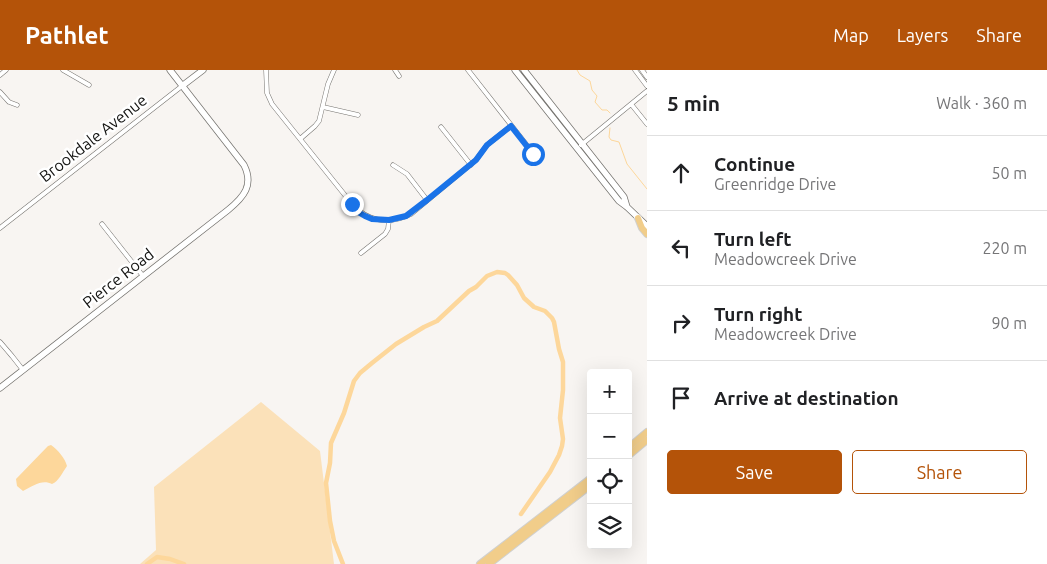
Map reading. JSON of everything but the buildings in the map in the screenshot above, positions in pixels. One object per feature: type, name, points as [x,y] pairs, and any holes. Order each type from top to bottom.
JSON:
[{"type":"main road","points":[[638,218],[647,220]]},
{"type":"main road","points":[[638,218],[647,234]]},
{"type":"main road","points":[[632,445],[647,432]]},
{"type":"main road","points":[[632,453],[647,440]]},
{"type":"main road","points":[[480,564],[587,481]]},
{"type":"main road","points":[[489,564],[587,488]]},
{"type":"street","points":[[0,75],[6,70]]},
{"type":"street","points":[[63,70],[89,85]]},
{"type":"street","points":[[170,70],[182,86]]},
{"type":"street","name":"Brookdale Avenue","points":[[0,228],[203,70]]},
{"type":"street","points":[[266,70],[267,92],[272,104],[358,212],[372,219],[389,220],[406,216],[471,165],[487,145],[511,126]]},
{"type":"street","points":[[300,139],[318,121],[328,84],[334,70]]},
{"type":"street","points":[[395,70],[399,76]]},
{"type":"street","points":[[468,70],[533,154]]},
{"type":"street","points":[[516,70],[618,201],[627,206],[647,226]]},
{"type":"street","points":[[524,70],[624,197],[627,206]]},
{"type":"street","points":[[634,70],[647,86]]},
{"type":"street","points":[[642,70],[647,77]]},
{"type":"street","name":"Pierce Road","points":[[0,388],[242,197],[247,185],[248,175],[244,165],[182,86]]},
{"type":"street","points":[[576,148],[647,91]]},
{"type":"street","points":[[0,92],[9,102],[17,105]]},
{"type":"street","points":[[631,104],[647,124]]},
{"type":"street","points":[[323,107],[358,115]]},
{"type":"street","points":[[441,127],[471,165]]},
{"type":"street","points":[[393,165],[407,174],[427,200]]},
{"type":"street","points":[[361,253],[385,234],[388,229],[389,220]]},
{"type":"street","points":[[102,224],[143,276]]},
{"type":"street","points":[[0,342],[23,370]]},
{"type":"shaded area","points":[[261,402],[320,451],[334,564],[140,564],[156,550],[154,487]]},
{"type":"shaded area","points":[[51,445],[61,454],[67,466],[59,479],[54,483],[41,483],[23,491],[17,486],[16,479]]},
{"type":"waterway","points":[[577,70],[580,75],[590,81],[592,90],[597,96],[595,102],[602,110],[607,110],[610,113]]},
{"type":"waterway","points":[[610,128],[609,137],[611,140],[619,142],[627,164],[647,189]]},
{"type":"waterway","points":[[343,564],[334,541],[326,483],[331,443],[344,413],[354,381],[360,373],[396,344],[437,321],[487,276],[497,272],[508,275],[517,285],[524,298],[534,307],[545,311],[552,318],[563,362],[560,418],[562,446],[550,472],[521,514]]},
{"type":"waterway","points":[[147,564],[157,557],[184,564]]},
{"type":"route","points":[[352,204],[358,212],[372,219],[389,220],[406,216],[476,160],[487,145],[511,126],[533,154]]}]
